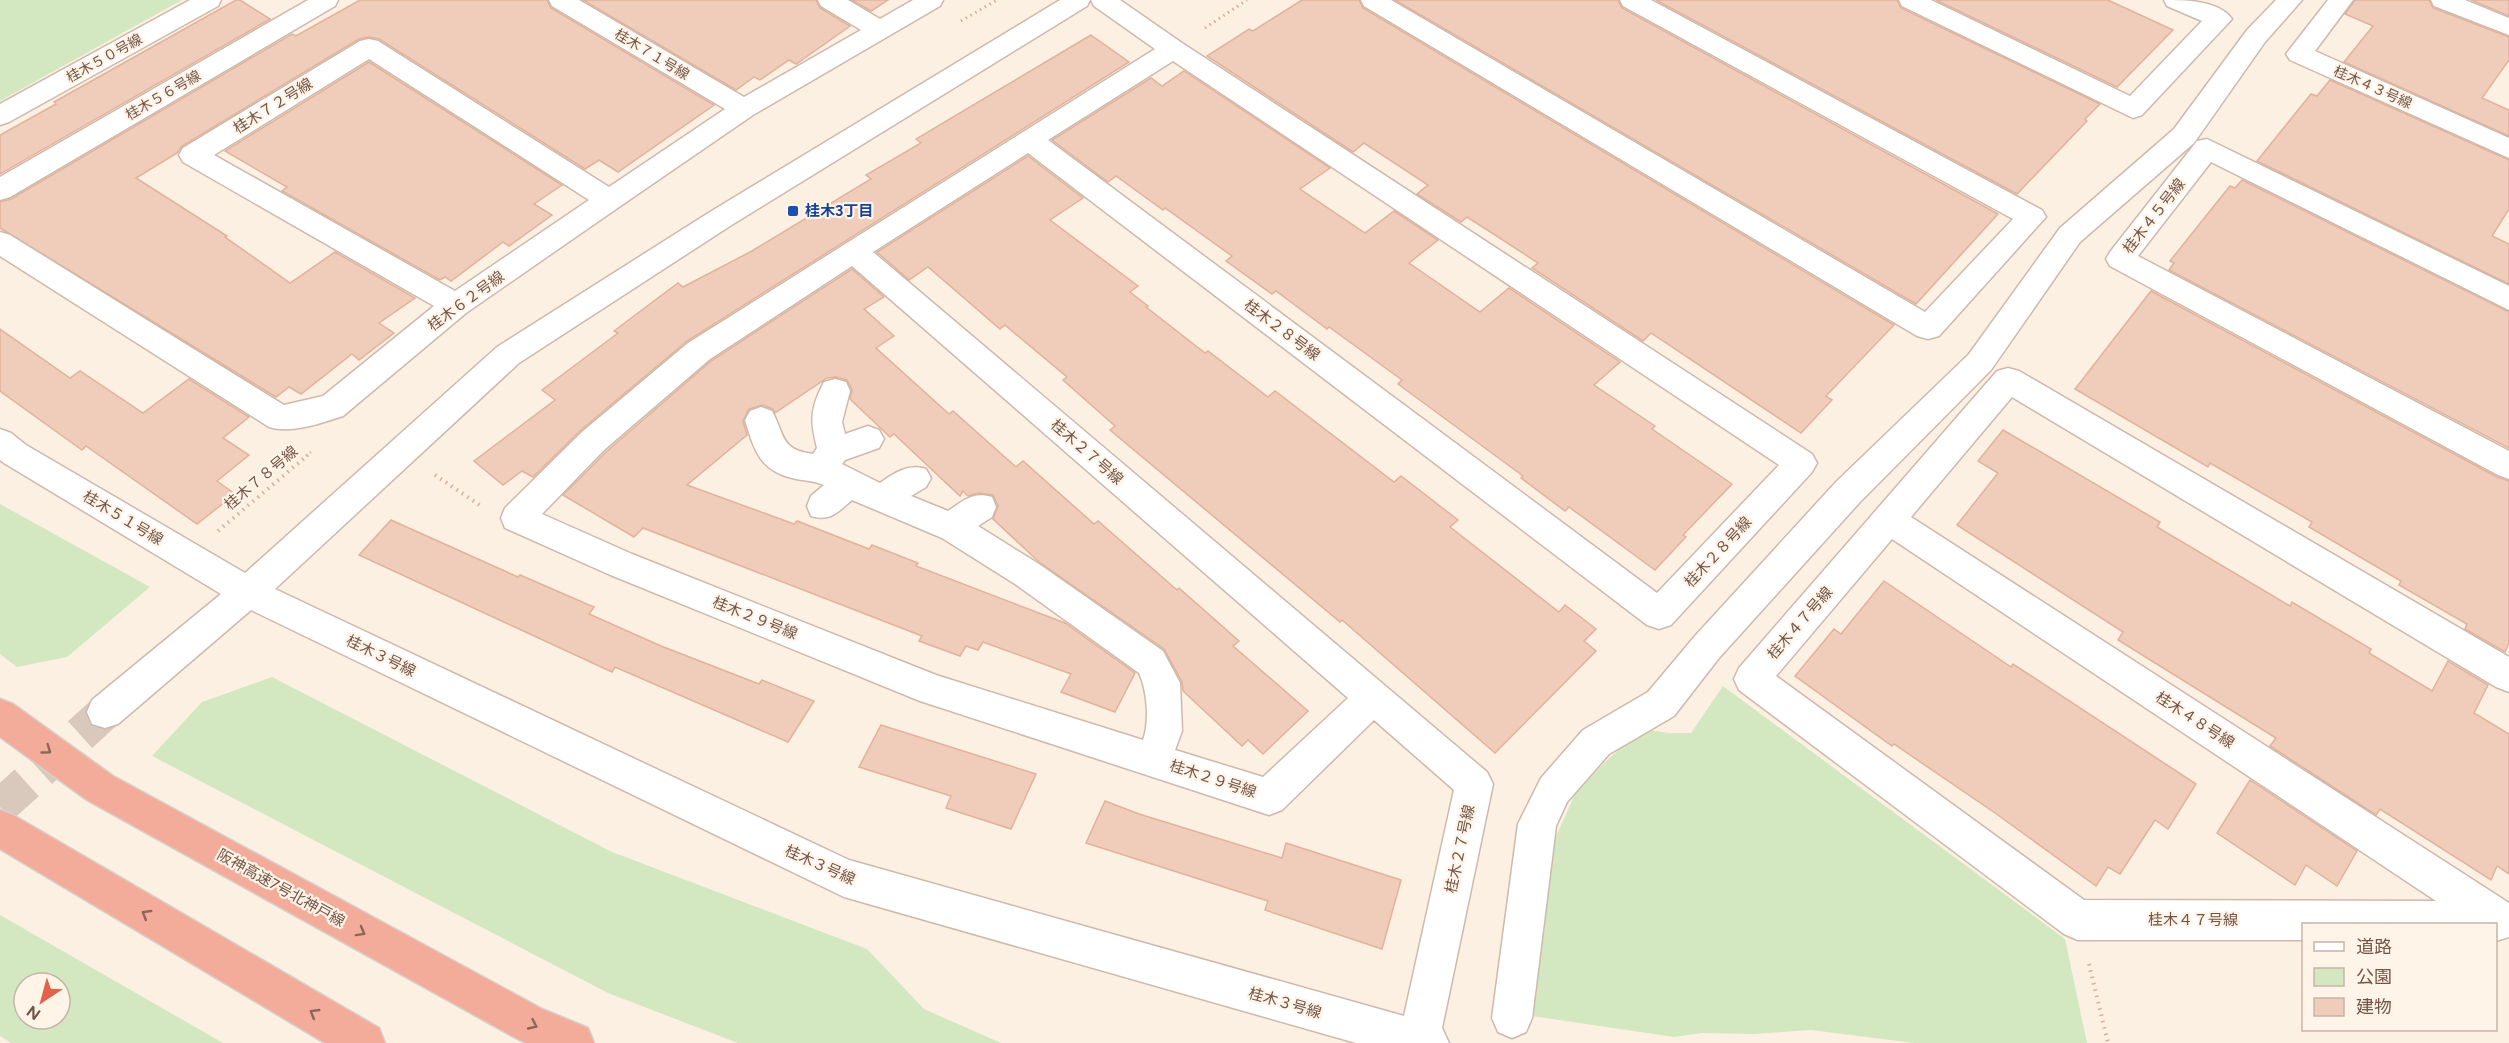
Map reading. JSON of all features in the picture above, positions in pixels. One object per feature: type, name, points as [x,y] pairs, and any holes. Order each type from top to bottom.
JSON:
[{"type":"highway","name":"阪神高速7号北神戸線","points":[[0,716],[100,788],[528,1023],[573,1043]]},
{"type":"highway","points":[[0,828],[364,1043]]},
{"type":"street","name":"桂木５０号線","points":[[0,116],[209,0]]},
{"type":"street","name":"桂木５６号線","points":[[0,190],[326,0]]},
{"type":"street","name":"桂木７１号線","points":[[561,0],[744,109]]},
{"type":"street","points":[[830,0],[879,28]]},
{"type":"street","name":"桂木６２号線","points":[[0,243],[280,418],[332,407],[456,305],[609,200],[744,109],[879,28],[931,0]]},
{"type":"street","points":[[105,712],[248,592],[508,355],[862,131],[1078,0]]},
{"type":"street","points":[[517,518],[593,441],[699,351],[1173,49],[1103,0]]},
{"type":"street","points":[[1373,0],[1928,328],[2032,216],[1632,0]]},
{"type":"street","points":[[1911,0],[2133,109],[2219,19],[2176,0]]},
{"type":"street","points":[[1512,1018],[1537,824],[1554,790],[1596,742],[1661,704],[1707,647],[1848,492],[1980,362],[2070,235],[2184,136],[2256,36],[2290,0]]},
{"type":"street","name":"桂木４３号線","points":[[2341,0],[2299,54],[2509,149]]},
{"type":"street","points":[[2444,0],[2509,27]]},
{"type":"street","name":"桂木７２号線","points":[[456,305],[193,155],[369,47],[609,200]]},
{"type":"street","name":"桂木２８号線","points":[[1029,140],[1659,614],[1801,463],[1173,49]]},
{"type":"street","name":"桂木４５号線","points":[[2509,299],[2207,148],[2120,259],[2509,466]]},
{"type":"street","name":"桂木２７号線","points":[[853,251],[1474,784],[1423,1042]]},
{"type":"street","name":"桂木４７号線","points":[[2302,923],[2078,920],[1752,678],[2008,380],[2509,676]]},
{"type":"street","points":[[823,506],[817,471],[826,422],[835,391]]},
{"type":"street","points":[[761,420],[770,450],[793,465],[817,471],[1031,562],[1151,662],[1162,682],[1172,690],[1164,731],[1153,760]]},
{"type":"street","points":[[817,471],[868,439]]},
{"type":"street","name":"桂木５１号線","points":[[0,442],[15,454],[248,592]]},
{"type":"street","points":[[884,499],[892,491],[915,478]]},
{"type":"street","points":[[954,528],[980,507]]},
{"type":"street","name":"桂木２９号線","points":[[517,518],[620,564],[933,690],[1269,797],[1372,698]]},
{"type":"street","name":"桂木４８号線","points":[[1889,520],[2506,926]]},
{"type":"street","name":"桂木３号線","points":[[248,592],[844,878],[1423,1042]]},
{"type":"path","points":[[1173,49],[1247,0]]},
{"type":"path","name":"桂木７８号線","points":[[188,556],[323,441],[332,407]]},
{"type":"path","points":[[402,452],[482,507],[517,518]]},
{"type":"path","points":[[2078,920],[2108,1043]]},
{"type":"green space","points":[[0,0],[182,0],[0,101]]},
{"type":"green space","points":[[0,504],[150,587],[67,657],[17,667],[0,654]]},
{"type":"green space","points":[[272,677],[612,852],[867,949],[924,1009],[1001,1043],[738,1043],[608,993],[152,756],[202,702]]},
{"type":"green space","points":[[1723,686],[2065,939],[2087,1043],[1914,1043],[1811,1030],[1753,1034],[1702,1033],[1674,1037],[1532,1016],[1548,854],[1576,792],[1607,760],[1644,729],[1669,733],[1691,733]]},
{"type":"green space","points":[[0,915],[223,1043],[11,1043],[0,1036]]},
{"type":"building","points":[[236,0],[240,0],[270,19],[0,174],[0,135],[56,104],[54,102]]},
{"type":"building","points":[[360,0],[547,0],[551,8],[714,105],[618,172],[599,160],[585,169],[379,39],[369,37],[359,39],[182,146],[177,153],[136,178],[227,236],[225,237],[290,283],[335,252],[415,298],[379,323],[394,333],[359,360],[352,354],[301,394],[289,387],[276,397],[0,228],[0,202],[11,199],[292,34],[296,36]]},
{"type":"building","points":[[583,0],[816,0],[820,8],[850,26],[796,64],[789,60],[760,80],[754,77],[736,90]]},
{"type":"building","points":[[852,0],[888,0],[871,11]]},
{"type":"building","points":[[1302,0],[1359,0],[1363,8],[1894,325],[1826,396],[1832,400],[1801,433],[1651,333],[1643,341],[1532,268],[1538,263],[1467,217],[1461,222],[1417,194],[1428,185],[1364,143],[1353,152],[1207,56],[1249,29],[1253,31]]},
{"type":"building","points":[[1395,0],[1618,0],[1622,8],[1998,214],[1916,304]]},
{"type":"building","points":[[1656,0],[1897,0],[1901,8],[2100,104],[2085,119],[2087,121],[2017,194]]},
{"type":"building","points":[[1936,0],[2108,0],[2173,30],[2117,87]]},
{"type":"building","points":[[2355,0],[2429,0],[2433,8],[2509,37],[2509,60],[2482,98],[2509,110],[2509,136],[2344,62],[2373,26],[2345,14]]},
{"type":"building","points":[[2471,0],[2509,0],[2509,16]]},
{"type":"building","points":[[1091,35],[1129,62],[687,341],[581,430],[533,477],[522,471],[503,485],[474,461],[555,400],[542,390],[618,333],[614,331],[678,283],[683,287],[752,251],[871,179],[866,175],[921,143],[916,139]]},
{"type":"building","points":[[369,62],[562,185],[534,204],[552,215],[509,246],[503,242],[451,281],[445,277],[440,280],[282,191],[287,187],[225,151]]},
{"type":"building","points":[[1184,71],[1330,168],[1300,189],[1365,233],[1394,211],[1438,240],[1409,263],[1480,312],[1509,288],[1620,362],[1594,385],[1655,426],[1652,429],[1732,484],[1683,535],[1686,537],[1655,570],[1569,507],[1565,511],[1521,478],[1523,476],[1398,384],[1402,380],[1329,327],[1327,329],[1276,291],[1272,294],[1226,261],[1232,256],[1165,208],[1163,210],[1116,176],[1108,182],[1052,140],[1151,78],[1162,86]]},
{"type":"building","points":[[2330,80],[2509,160],[2509,209],[2492,236],[2509,244],[2509,284],[2257,161],[2311,94],[2317,96]]},
{"type":"building","points":[[1028,156],[1083,198],[1050,220],[1138,286],[1130,292],[1148,306],[1146,307],[1205,353],[1208,351],[1268,397],[1275,391],[1394,482],[1401,476],[1458,520],[1450,527],[1559,612],[1565,605],[1596,629],[1584,641],[1596,651],[1495,753],[1342,620],[1340,622],[1110,430],[1115,426],[1063,380],[1067,377],[1005,325],[1000,329],[928,267],[909,280],[877,252]]},
{"type":"building","points":[[2242,180],[2509,312],[2509,448],[2169,270],[2174,263],[2170,261],[2230,186],[2235,188]]},
{"type":"building","points":[[852,269],[884,297],[864,309],[894,336],[876,348],[949,414],[953,411],[1016,467],[1023,461],[1094,524],[1098,521],[1177,590],[1179,588],[1239,641],[1233,646],[1308,711],[1263,754],[1248,740],[1242,746],[1183,691],[1182,682],[1164,649],[1039,562],[993,519],[998,506],[993,495],[979,493],[968,496],[963,491],[960,496],[894,434],[890,437],[850,399],[852,390],[847,380],[836,377],[827,378],[775,413],[773,409],[762,405],[749,409],[743,421],[747,435],[687,485],[794,524],[797,521],[869,549],[872,545],[918,563],[916,566],[1065,623],[1135,673],[1115,712],[1061,692],[1071,674],[983,642],[978,650],[966,646],[960,656],[919,641],[922,636],[643,528],[634,537],[563,495],[606,452],[711,361]]},
{"type":"building","points":[[2151,291],[2497,477],[2509,481],[2509,643],[2505,652],[2465,629],[2467,624],[2399,585],[2401,581],[2309,527],[2312,522],[2210,463],[2208,467],[2075,389]]},
{"type":"building","points":[[0,329],[70,378],[80,371],[143,413],[189,379],[249,417],[223,438],[249,455],[217,481],[235,494],[197,524],[86,446],[82,450],[0,391]]},
{"type":"building","points":[[2003,430],[2160,522],[2157,527],[2290,606],[2292,602],[2371,649],[2369,653],[2432,691],[2448,661],[2488,685],[2474,713],[2509,734],[2509,874],[2497,866],[2491,880],[2380,809],[2376,815],[2270,746],[2276,738],[2118,640],[2123,632],[1957,525],[1998,473],[1978,461]]},
{"type":"building","points":[[391,520],[518,577],[520,575],[594,607],[589,614],[661,646],[759,684],[762,680],[814,701],[788,742],[615,667],[612,672],[359,555]]},
{"type":"building","points":[[1884,581],[2011,667],[2013,664],[2196,784],[2168,829],[2155,820],[2120,874],[2108,867],[2096,886],[1995,813],[1894,744],[1892,746],[1795,676],[1834,629],[1841,634]]},
{"type":"building","points":[[881,725],[1036,774],[1011,829],[946,808],[951,796],[859,767]]},
{"type":"building","points":[[2250,780],[2357,851],[2337,886],[2306,865],[2295,885],[2217,833]]},
{"type":"building","points":[[1105,801],[1139,814],[1282,858],[1286,843],[1401,880],[1382,949],[1265,910],[1268,901],[1086,843]]},
{"type":"tunnel","points":[[0,807],[105,712]]},
{"type":"place","name":"桂木3丁目","points":[[793,211]]}]
